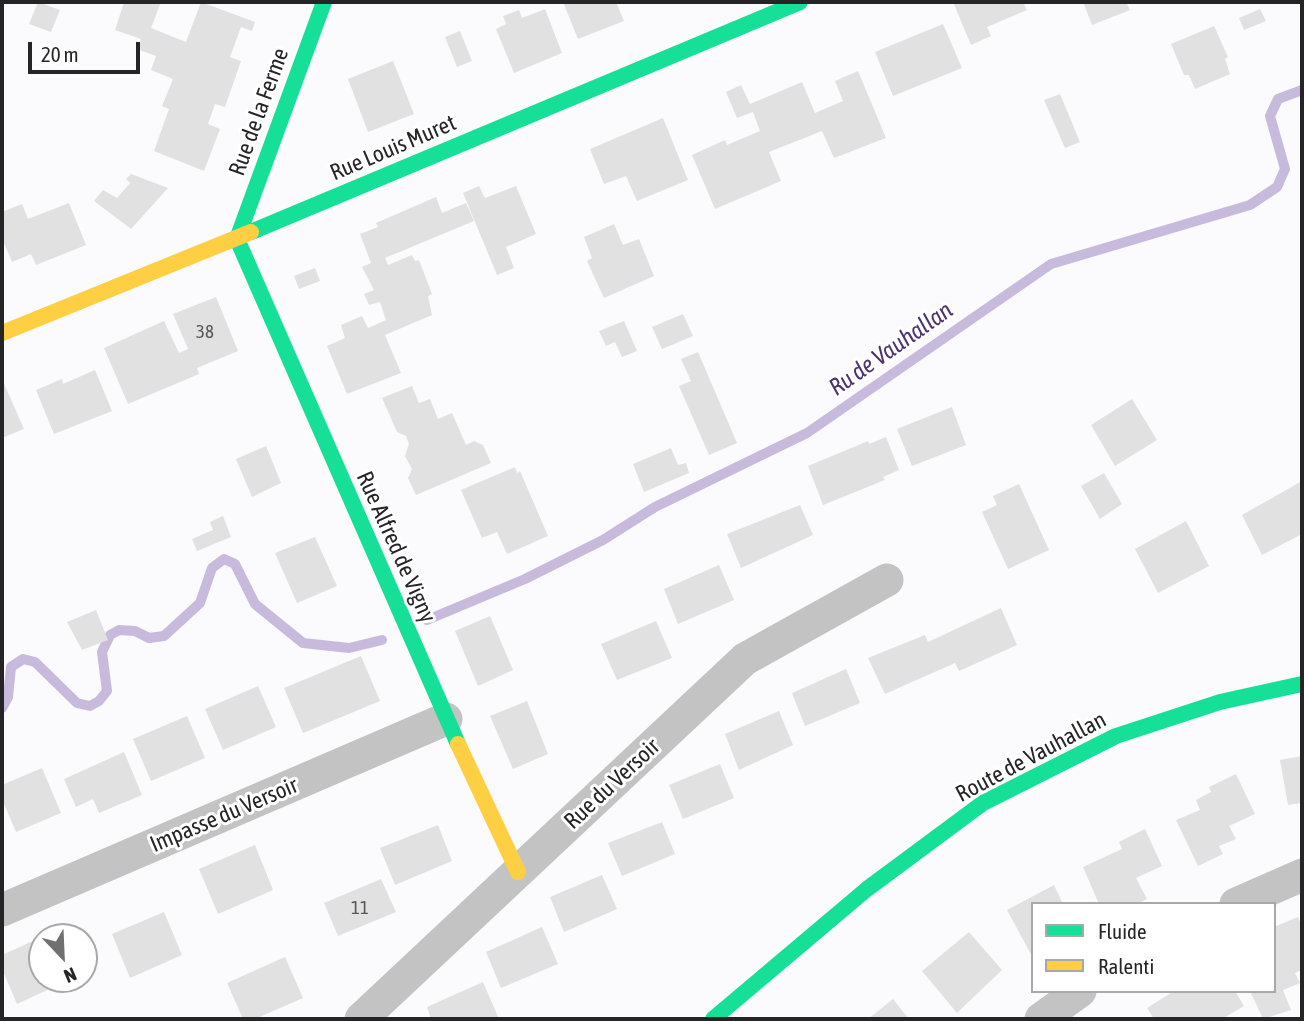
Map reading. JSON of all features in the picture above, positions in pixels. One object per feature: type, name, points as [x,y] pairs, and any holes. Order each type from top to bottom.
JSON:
[{"type":"street","name":"Rue de la Ferme","points":[[237,239],[324,2]]},
{"type":"street","name":"Rue Louis Muret","points":[[2,332],[237,239],[800,2]]},
{"type":"street","name":"Rue Alfred de Vigny","points":[[237,239],[446,719],[518,872]]},
{"type":"street","name":"Rue du Versoir","points":[[361,1019],[745,659],[887,580]]},
{"type":"street","name":"Route de Vauhallan","points":[[713,1019],[783,963],[867,889],[983,803],[1116,736],[1220,702],[1302,684]]},
{"type":"street","name":"Impasse du Versoir","points":[[2,910],[446,719]]},
{"type":"street","points":[[1240,902],[1302,874]]},
{"type":"street","name":"Route de Vauhallan","points":[[730,1019],[783,963]]},
{"type":"street","points":[[1041,1019],[1077,993]]},
{"type":"building","points":[[38,2],[60,10],[51,32],[29,24]]},
{"type":"building","points":[[124,2],[161,2],[151,28],[186,42],[201,2],[255,22],[252,31],[241,27],[230,57],[241,61],[225,107],[215,104],[208,124],[220,129],[204,171],[154,151],[169,109],[162,106],[173,79],[151,70],[156,56],[137,49],[141,39],[115,30]]},
{"type":"building","points":[[563,2],[616,2],[624,21],[578,39]]},
{"type":"building","points":[[953,2],[1023,2],[1027,10],[987,27],[991,36],[971,45]]},
{"type":"building","points":[[1083,2],[1126,2],[1130,10],[1092,25]]},
{"type":"building","points":[[545,9],[562,53],[514,73],[496,29],[506,24],[503,16],[519,10],[522,18]]},
{"type":"building","points":[[1260,9],[1266,21],[1244,30],[1239,18]]},
{"type":"building","points":[[943,24],[962,68],[893,96],[875,52]]},
{"type":"building","points":[[1214,26],[1228,57],[1225,59],[1230,74],[1195,89],[1189,75],[1184,75],[1171,44]]},
{"type":"building","points":[[460,31],[472,61],[457,67],[445,37]]},
{"type":"building","points":[[393,61],[414,114],[368,132],[348,79]]},
{"type":"building","points":[[858,71],[886,138],[834,158],[822,131],[769,152],[781,181],[715,209],[692,155],[725,140],[727,145],[760,131],[753,112],[737,118],[726,92],[741,85],[750,104],[802,82],[815,113],[843,101],[835,81]]},
{"type":"building","points":[[1060,94],[1080,142],[1065,148],[1044,100]]},
{"type":"building","points":[[663,118],[688,180],[637,201],[626,176],[604,184],[590,149]]},
{"type":"building","points":[[131,174],[168,188],[131,229],[94,201],[103,190],[117,198],[130,183],[126,179]]},
{"type":"building","points":[[479,186],[485,198],[516,186],[536,234],[506,247],[514,268],[497,275],[463,193]]},
{"type":"building","points":[[436,197],[442,213],[466,203],[474,221],[385,258],[388,265],[412,255],[415,261],[419,260],[432,294],[428,296],[432,315],[385,335],[401,373],[347,394],[327,346],[345,338],[341,325],[362,316],[368,328],[386,320],[380,302],[369,305],[364,294],[374,290],[362,267],[371,263],[360,234],[378,227],[376,223]]},
{"type":"building","points":[[69,203],[86,245],[36,265],[31,254],[12,262],[2,238],[2,212],[22,204],[28,219]]},
{"type":"building","points":[[614,224],[623,245],[639,239],[654,276],[604,298],[587,261],[592,258],[584,237]]},
{"type":"building","points":[[315,268],[320,281],[299,289],[294,276]]},
{"type":"building","points":[[216,297],[238,351],[197,368],[199,374],[128,404],[104,348],[164,321],[179,353],[188,349],[173,314]]},
{"type":"building","points":[[683,314],[693,336],[662,349],[652,327]]},
{"type":"building","points":[[624,321],[637,351],[622,357],[615,342],[606,346],[599,331]]},
{"type":"building","points":[[698,352],[737,443],[709,455],[679,386],[691,381],[681,359]]},
{"type":"building","points":[[95,370],[112,411],[54,434],[36,390],[62,379],[63,384]]},
{"type":"building","points":[[2,379],[24,429],[2,438]]},
{"type":"building","points":[[412,386],[419,403],[430,399],[438,419],[452,413],[466,445],[474,441],[483,445],[491,463],[416,495],[408,478],[412,469],[405,456],[409,444],[406,436],[397,432],[382,398]]},
{"type":"building","points":[[1132,399],[1157,440],[1115,466],[1091,425]]},
{"type":"building","points":[[952,407],[966,445],[912,466],[897,429]]},
{"type":"building","points":[[886,437],[899,470],[883,477],[885,480],[823,505],[808,466],[868,441],[869,444]]},
{"type":"building","points":[[266,446],[281,483],[252,497],[236,459]]},
{"type":"building","points":[[671,448],[678,465],[686,463],[689,473],[644,492],[633,464]]},
{"type":"building","points":[[515,467],[517,473],[520,471],[548,536],[507,554],[497,532],[482,538],[461,490]]},
{"type":"building","points":[[1104,473],[1122,504],[1100,519],[1081,486]]},
{"type":"building","points":[[1302,481],[1302,534],[1262,555],[1242,515]]},
{"type":"building","points":[[1019,484],[1049,550],[1008,569],[982,512],[997,505],[993,496]]},
{"type":"building","points":[[800,505],[813,535],[741,568],[727,534]]},
{"type":"building","points":[[223,516],[231,537],[197,551],[192,539],[213,530],[210,522]]},
{"type":"building","points":[[1186,521],[1209,566],[1158,593],[1135,549]]},
{"type":"building","points":[[315,537],[337,586],[297,603],[275,553]]},
{"type":"building","points":[[719,565],[734,600],[678,624],[664,589]]},
{"type":"building","points":[[1001,608],[1017,645],[959,671],[955,663],[885,694],[868,658],[925,635],[928,642]]},
{"type":"building","points":[[96,610],[108,640],[82,650],[67,622]]},
{"type":"building","points":[[490,616],[513,670],[478,686],[455,631]]},
{"type":"building","points":[[656,621],[672,658],[617,680],[601,644]]},
{"type":"building","points":[[361,656],[380,701],[303,733],[284,688]]},
{"type":"building","points":[[846,669],[860,703],[805,726],[792,693]]},
{"type":"building","points":[[258,686],[276,727],[223,750],[205,709]]},
{"type":"building","points":[[527,701],[548,754],[513,769],[490,716]]},
{"type":"building","points":[[779,711],[793,745],[739,770],[725,734]]},
{"type":"building","points":[[187,716],[205,758],[151,781],[133,739]]},
{"type":"building","points":[[124,752],[142,795],[99,813],[93,799],[76,807],[64,779]]},
{"type":"building","points":[[1302,756],[1302,803],[1288,805],[1280,760]]},
{"type":"building","points":[[720,764],[734,798],[683,819],[669,785]]},
{"type":"building","points":[[42,768],[61,813],[16,832],[2,799],[2,785]]},
{"type":"building","points":[[1236,774],[1255,814],[1229,826],[1236,839],[1219,846],[1223,854],[1198,866],[1176,820],[1200,810],[1196,800],[1211,792],[1209,787]]},
{"type":"building","points":[[662,822],[675,854],[622,876],[608,843]]},
{"type":"building","points":[[438,825],[452,861],[395,885],[380,848]]},
{"type":"building","points":[[1145,829],[1162,866],[1136,878],[1147,899],[1141,902],[1098,902],[1083,867],[1122,849],[1119,842]]},
{"type":"building","points":[[255,845],[273,890],[218,914],[199,869]]},
{"type":"building","points":[[602,875],[617,909],[564,932],[550,897]]},
{"type":"building","points":[[381,879],[396,912],[338,936],[324,903]]},
{"type":"building","points":[[1054,885],[1062,902],[1031,902],[1031,954],[1007,910]]},
{"type":"building","points":[[164,912],[182,955],[130,978],[112,934]]},
{"type":"building","points":[[1298,917],[1302,927],[1302,970],[1295,973],[1300,983],[1283,990],[1291,1010],[1263,1019],[1251,993],[1276,993],[1276,926]]},
{"type":"building","points":[[542,927],[558,964],[501,988],[486,952]]},
{"type":"building","points":[[969,932],[1002,970],[957,1013],[922,971]]},
{"type":"building","points":[[28,943],[28,993],[41,993],[17,1004],[2,969],[2,955]]},
{"type":"building","points":[[285,957],[303,998],[255,1019],[243,1019],[227,983]]},
{"type":"building","points":[[483,982],[499,1019],[431,1019],[427,1007]]},
{"type":"building","points":[[1171,993],[1236,993],[1244,1006],[1222,1019],[1154,1019],[1147,1008]]},
{"type":"building","points":[[893,999],[909,1019],[868,1019]]},
{"type":"waterway","name":"Ru de Vauhallan","points":[[427,620],[525,579],[603,540],[655,507],[807,433],[1051,264],[1250,205],[1277,187],[1285,169],[1270,116],[1278,99],[1302,90]]},
{"type":"waterway","name":"Ru de Vauhallan","points":[[2,708],[8,697],[11,667],[23,659],[35,662],[77,703],[90,706],[99,701],[107,691],[102,652],[110,635],[119,630],[135,631],[149,638],[164,636],[200,603],[212,568],[224,559],[235,564],[255,604],[303,643],[349,648],[382,640]]},
{"type":"traffic: fast","points":[[324,2],[237,239],[458,744]]},
{"type":"traffic: fast","points":[[251,232],[800,2]]},
{"type":"traffic: fast","points":[[713,1019],[867,889],[983,803],[1116,736],[1220,702],[1302,684]]},
{"type":"traffic: slow","points":[[2,333],[251,232]]},
{"type":"traffic: slow","points":[[458,744],[518,872]]}]
